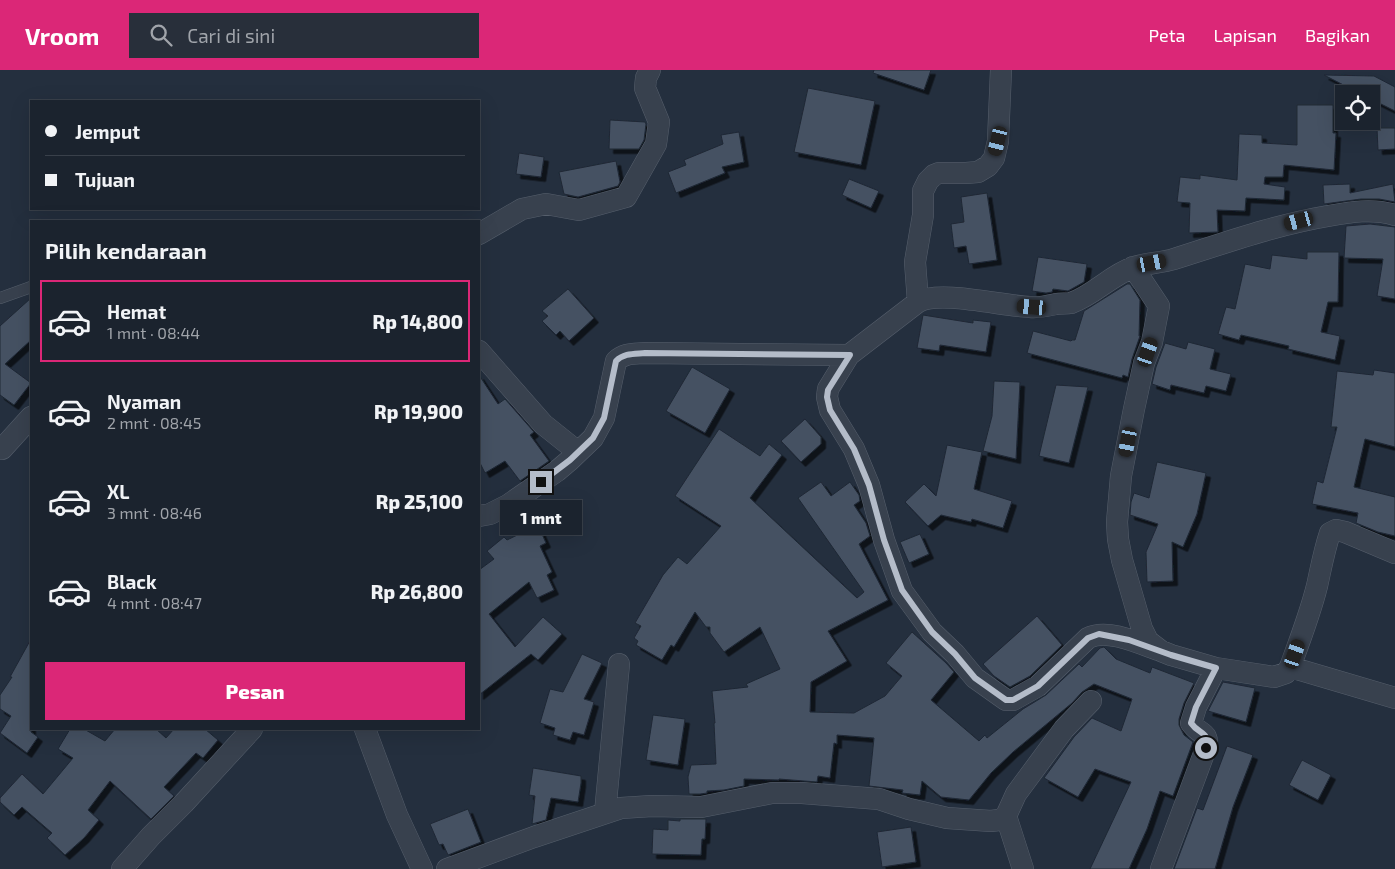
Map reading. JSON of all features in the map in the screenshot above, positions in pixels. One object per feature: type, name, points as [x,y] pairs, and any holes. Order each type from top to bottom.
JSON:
[{"type":"street","points":[[480,233],[522,209],[546,204],[579,210],[626,197],[656,144],[658,122],[645,88],[646,78],[650,70]]},
{"type":"street","points":[[918,302],[915,262],[923,215],[923,191],[928,181],[934,175],[939,173],[978,172],[988,166],[994,158],[998,141],[1001,70]]},
{"type":"street","points":[[1395,215],[1359,210],[1299,221],[1171,260],[1133,267],[1070,303],[1047,307],[1032,307],[946,297],[923,299],[850,355],[828,390],[827,397],[830,410],[854,449],[869,485],[884,540],[902,590],[932,632],[955,654],[975,678],[1006,700],[1013,700],[1038,686],[1092,636],[1107,635],[1129,640],[1216,668],[1274,677],[1286,673],[1290,667],[1307,618],[1330,533],[1336,530],[1345,532],[1395,553]]},
{"type":"street","points":[[1133,267],[1159,306],[1152,342],[1144,364],[1121,476],[1117,522],[1118,539],[1122,560],[1142,629],[1148,641],[1161,651]]},
{"type":"street","points":[[480,352],[543,424],[578,452]]},
{"type":"street","points":[[480,516],[490,514],[508,505],[557,471],[593,438],[604,418],[616,361],[621,356],[645,353],[850,355]]},
{"type":"street","points":[[2,449],[30,418]]},
{"type":"street","points":[[605,813],[618,664]]},
{"type":"street","points":[[1290,667],[1395,698]]},
{"type":"street","points":[[1161,869],[1208,741],[1207,737],[1195,729],[1191,723],[1196,707],[1216,668]]},
{"type":"street","points":[[447,869],[621,808],[652,806],[700,807],[772,793],[802,792],[879,799],[909,809],[947,818],[999,820],[1006,816],[1016,794],[1064,729],[1091,701]]},
{"type":"street","points":[[122,869],[251,730]]},
{"type":"street","points":[[365,730],[397,815],[422,869]]},
{"type":"street","points":[[1006,816],[1023,869]]},
{"type":"lane","points":[[0,298],[30,287]]},
{"type":"building","points":[[874,70],[931,70],[924,90],[873,73]]},
{"type":"building","points":[[1324,75],[1374,76],[1395,87],[1395,111],[1380,104],[1380,85],[1343,85]]},
{"type":"building","points":[[808,88],[875,101],[861,165],[794,152]]},
{"type":"building","points":[[1297,105],[1333,105],[1333,133],[1336,133],[1334,170],[1284,165],[1283,177],[1265,177],[1264,184],[1285,187],[1284,200],[1246,198],[1245,211],[1217,210],[1218,232],[1189,233],[1190,203],[1177,202],[1180,177],[1200,179],[1200,175],[1237,180],[1239,134],[1262,135],[1262,143],[1297,145]]},
{"type":"building","points":[[610,120],[645,122],[644,140],[639,149],[609,149]]},
{"type":"building","points":[[1380,128],[1395,128],[1395,149],[1378,150],[1377,130],[1380,130]]},
{"type":"building","points":[[739,132],[744,162],[722,167],[725,173],[676,193],[668,172],[686,165],[684,160],[723,144],[721,135]]},
{"type":"building","points":[[519,153],[544,157],[541,177],[516,174]]},
{"type":"building","points":[[616,161],[620,182],[618,186],[578,197],[564,194],[559,172]]},
{"type":"building","points":[[849,179],[879,191],[871,208],[842,195]]},
{"type":"building","points":[[1350,184],[1350,193],[1393,184],[1395,202],[1379,199],[1361,199],[1324,204],[1323,185]]},
{"type":"building","points":[[987,193],[997,260],[969,264],[966,246],[954,248],[951,224],[964,222],[961,197]]},
{"type":"building","points":[[1370,224],[1395,227],[1395,299],[1377,296],[1383,259],[1344,258],[1346,226]]},
{"type":"building","points":[[1307,252],[1339,252],[1338,302],[1328,302],[1321,332],[1340,336],[1335,360],[1288,349],[1289,346],[1241,335],[1239,340],[1218,334],[1226,307],[1235,309],[1245,264],[1270,269],[1272,255],[1307,259]]},
{"type":"building","points":[[1038,257],[1087,264],[1084,282],[1068,291],[1053,289],[1052,292],[1046,293],[1032,291]]},
{"type":"building","points":[[1127,284],[1130,284],[1140,300],[1140,336],[1128,377],[1123,375],[1122,378],[1027,353],[1033,331],[1071,341],[1075,340],[1084,311]]},
{"type":"building","points":[[568,289],[594,318],[569,341],[560,331],[556,335],[542,321],[548,316],[542,311]]},
{"type":"building","points":[[30,299],[30,341],[5,364],[30,382],[14,405],[0,395],[0,326]]},
{"type":"building","points":[[923,315],[973,323],[973,320],[991,322],[986,352],[940,345],[939,351],[917,348]]},
{"type":"building","points":[[1188,342],[1215,349],[1210,369],[1231,374],[1226,391],[1206,386],[1204,393],[1171,385],[1170,390],[1152,384],[1165,343],[1186,349]]},
{"type":"building","points":[[692,367],[730,389],[705,433],[666,411]]},
{"type":"building","points":[[1374,370],[1395,373],[1395,447],[1365,439],[1354,487],[1395,497],[1395,536],[1378,532],[1356,523],[1358,513],[1312,504],[1317,481],[1323,483],[1337,427],[1331,427],[1337,371],[1373,375]]},
{"type":"building","points":[[480,377],[498,404],[505,399],[534,432],[530,435],[549,461],[520,481],[505,461],[485,473],[480,463]]},
{"type":"building","points":[[994,381],[1020,382],[1016,459],[983,451],[992,416]]},
{"type":"building","points":[[1056,385],[1088,387],[1069,463],[1039,456]]},
{"type":"building","points":[[805,419],[821,437],[821,444],[801,462],[781,441]]},
{"type":"building","points":[[719,429],[760,456],[769,444],[782,455],[750,498],[857,598],[864,592],[798,498],[821,482],[831,496],[850,482],[859,495],[860,501],[854,505],[866,523],[870,536],[859,544],[888,600],[828,631],[847,661],[811,682],[810,712],[854,713],[885,696],[902,676],[886,663],[912,632],[954,672],[931,700],[979,741],[985,735],[987,738],[1023,709],[1046,695],[1079,664],[1082,667],[1100,648],[1104,647],[1116,659],[1150,673],[1152,667],[1194,683],[1184,703],[1179,719],[1179,725],[1184,735],[1193,742],[1173,796],[1160,791],[1147,829],[1129,869],[1090,869],[1131,782],[1095,769],[1078,797],[1044,778],[1074,737],[1092,718],[1121,731],[1132,699],[1094,684],[1082,692],[1072,703],[1013,752],[991,773],[969,800],[941,797],[922,781],[920,795],[902,793],[903,790],[869,786],[874,738],[837,735],[837,744],[834,743],[830,778],[818,776],[817,782],[744,779],[744,786],[707,791],[707,793],[689,794],[688,777],[691,765],[716,764],[712,691],[748,687],[746,684],[780,669],[760,627],[724,652],[710,633],[710,627],[706,627],[695,612],[674,647],[671,645],[662,660],[636,645],[638,641],[634,638],[641,626],[635,623],[663,575],[678,557],[687,564],[721,526],[675,496]]},
{"type":"building","points":[[947,445],[982,452],[974,489],[1012,501],[1003,528],[972,519],[971,522],[941,515],[928,526],[905,502],[924,484],[936,496]]},
{"type":"building","points":[[1157,462],[1206,473],[1197,514],[1183,547],[1172,542],[1173,581],[1147,582],[1146,552],[1158,524],[1130,515],[1131,502],[1134,493],[1149,498]]},
{"type":"building","points":[[538,525],[546,543],[540,546],[552,572],[547,575],[554,590],[537,598],[529,582],[489,614],[515,647],[543,617],[562,634],[538,660],[531,654],[480,694],[480,569],[494,559],[487,551],[504,537],[507,540]]},
{"type":"building","points":[[920,534],[929,554],[909,563],[900,542]]},
{"type":"building","points":[[1037,616],[1062,645],[1030,676],[1010,687],[994,676],[983,664]]},
{"type":"building","points":[[30,641],[30,730],[38,737],[27,753],[0,733],[11,716],[0,709],[0,695],[12,677],[10,677]]},
{"type":"building","points":[[582,654],[602,663],[584,699],[594,702],[584,735],[573,732],[570,740],[553,735],[555,728],[540,723],[550,689],[563,692]]},
{"type":"building","points":[[1223,682],[1255,688],[1246,722],[1208,711]]},
{"type":"building","points":[[653,715],[685,719],[678,765],[646,760]]},
{"type":"building","points":[[69,730],[86,730],[105,741],[114,730],[157,730],[166,738],[173,730],[206,730],[218,740],[203,758],[196,753],[164,787],[174,796],[151,819],[110,781],[88,810],[99,820],[84,838],[65,855],[47,838],[52,833],[22,807],[14,815],[0,802],[0,798],[22,774],[43,794],[73,758],[58,749]]},
{"type":"building","points":[[1227,746],[1253,755],[1233,807],[1215,869],[1174,869],[1197,808],[1203,810]]},
{"type":"building","points":[[1302,760],[1331,775],[1318,800],[1289,785]]},
{"type":"building","points":[[533,768],[581,776],[578,802],[551,798],[546,820],[532,824],[535,796],[529,795]]},
{"type":"building","points":[[468,809],[481,842],[448,855],[443,844],[439,845],[430,824]]},
{"type":"building","points":[[680,819],[706,819],[705,839],[702,839],[701,855],[652,854],[653,829],[668,830],[668,820],[680,821]]},
{"type":"building","points":[[911,827],[916,862],[882,867],[877,832]]},
{"type":"route","points":[[541,482],[570,460],[593,438],[604,418],[616,361],[621,356],[645,353],[850,355],[828,390],[827,397],[830,410],[854,449],[869,485],[884,540],[902,590],[932,632],[955,654],[975,678],[1006,700],[1013,700],[1038,686],[1088,638],[1099,634],[1129,640],[1216,668],[1196,707],[1191,723],[1195,729],[1207,737],[1206,748]]}]
